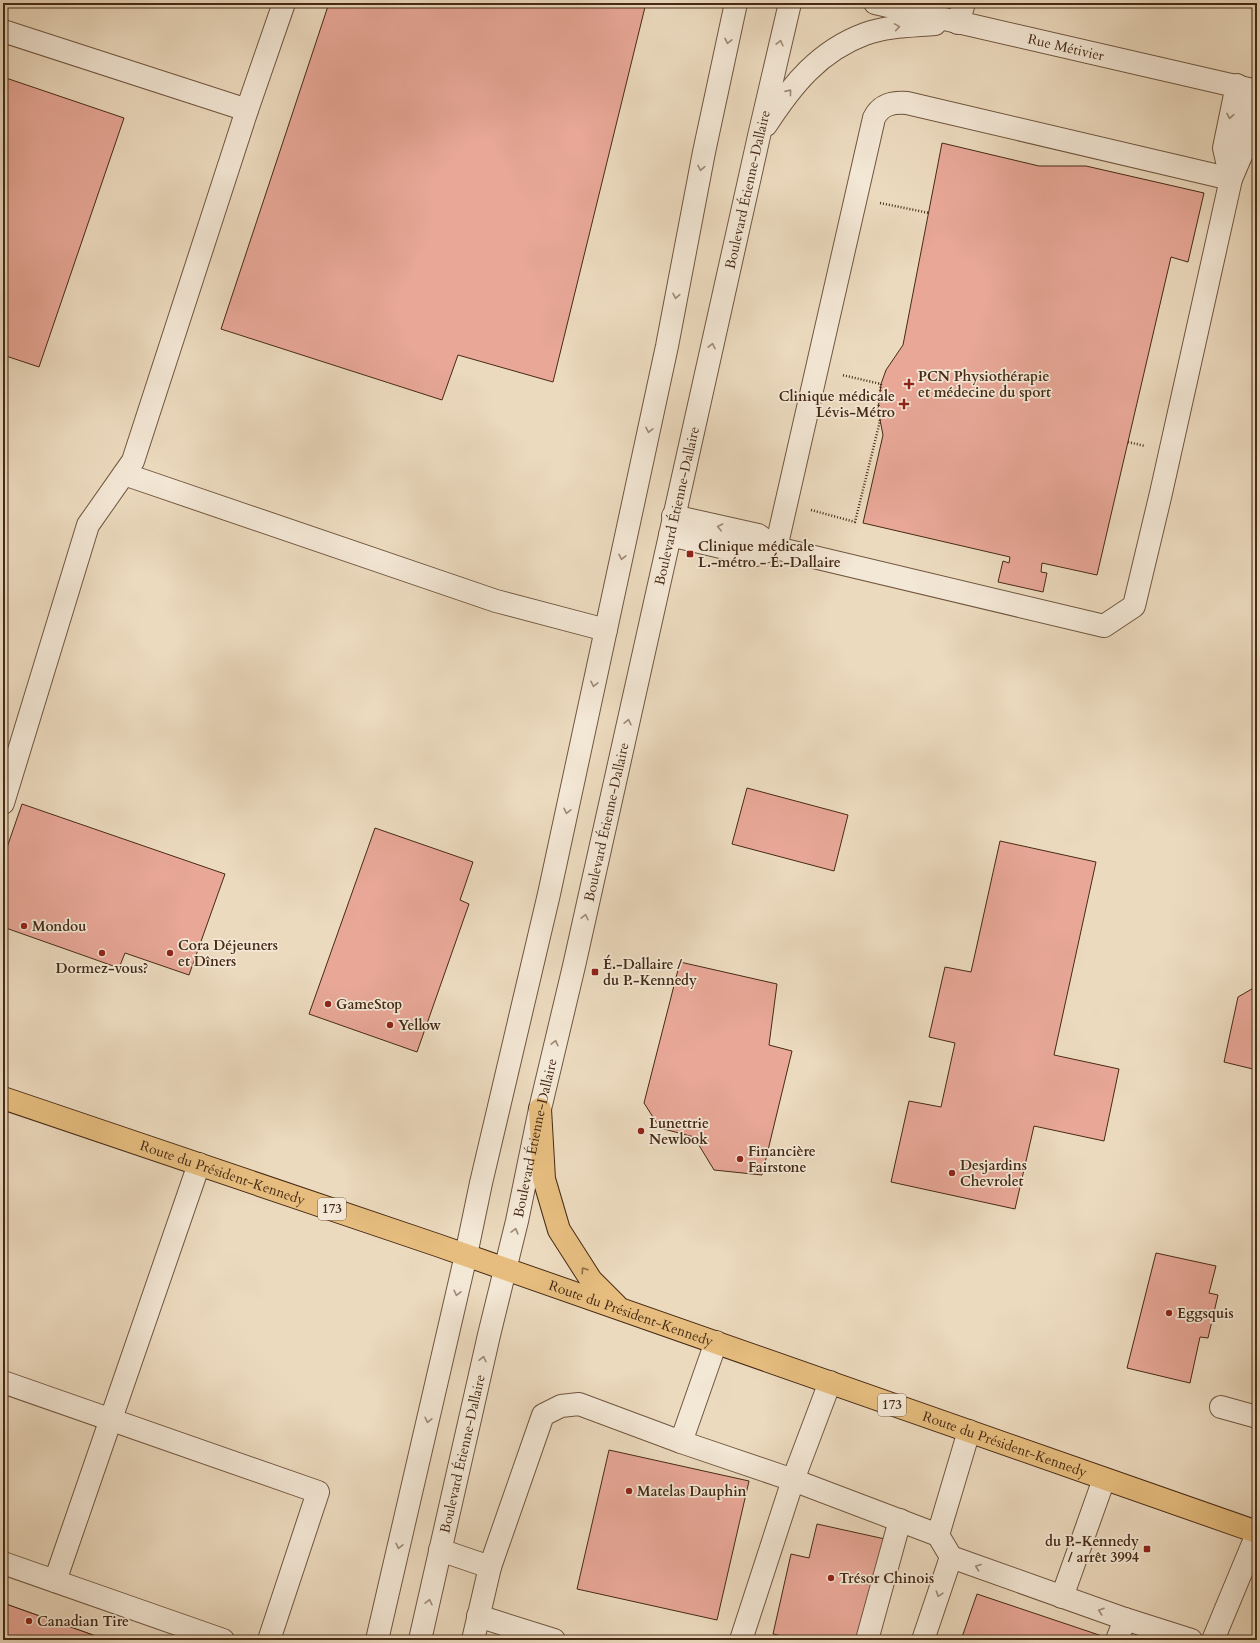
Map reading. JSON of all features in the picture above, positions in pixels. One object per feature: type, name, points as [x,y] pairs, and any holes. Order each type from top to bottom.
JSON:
[{"type":"main road","name":"Route du Président-Kennedy","points":[[3,1098],[505,1268],[1257,1533]]},
{"type":"main road","points":[[540,1108],[544,1179],[559,1230],[591,1280],[620,1308]]},
{"type":"street","points":[[3,803],[88,525],[133,461],[247,110],[284,3]]},
{"type":"street","points":[[377,1640],[466,1255],[481,1183],[549,894],[667,346],[702,159],[736,3]]},
{"type":"street","name":"Boulevard Étienne-Dallaire","points":[[420,1640],[517,1221],[540,1108],[574,966],[758,136],[790,3]]},
{"type":"street","name":"Rue Métivier","points":[[875,3],[961,13],[1250,89]]},
{"type":"street","points":[[920,3],[961,13]]},
{"type":"street","points":[[758,136],[788,92],[814,65],[838,47],[866,34],[961,13]]},
{"type":"street","points":[[3,31],[247,110]]},
{"type":"street","points":[[672,526],[755,555],[776,548],[1104,626],[1134,606],[1161,493],[1231,179],[1244,151],[1250,89]]},
{"type":"street","points":[[776,548],[874,118],[881,108],[889,104],[907,103],[1231,179]]},
{"type":"street","points":[[124,474],[496,601],[606,630]]},
{"type":"street","points":[[54,1581],[199,1164]]},
{"type":"street","points":[[681,1442],[716,1342]]},
{"type":"street","points":[[3,1382],[318,1492],[269,1640]]},
{"type":"street","points":[[741,1640],[793,1480],[830,1382]]},
{"type":"street","points":[[473,1640],[490,1567],[543,1415],[561,1406],[579,1404],[681,1442],[793,1480],[938,1535],[951,1557],[1062,1597],[1135,1628],[1191,1640]]},
{"type":"street","points":[[1221,1407],[1257,1417]]},
{"type":"street","points":[[938,1535],[968,1431]]},
{"type":"street","points":[[1062,1597],[1104,1479]]},
{"type":"street","points":[[867,1640],[900,1520]]},
{"type":"street","points":[[1213,1640],[1257,1533]]},
{"type":"street","points":[[440,1550],[490,1567]]},
{"type":"street","points":[[923,1640],[951,1557]]},
{"type":"street","points":[[3,1563],[223,1640]]},
{"type":"street","points":[[478,1616],[554,1640]]},
{"type":"street","points":[[1117,1640],[1135,1628]]},
{"type":"path","points":[[894,207],[929,213]]},
{"type":"path","points":[[824,514],[855,522],[880,421],[878,410],[881,384],[852,378]]},
{"type":"path","points":[[1128,442],[1149,447]]},
{"type":"building","points":[[329,3],[410,3],[421,6],[422,3],[646,3],[553,382],[458,355],[442,400],[221,329]]},
{"type":"building","points":[[3,77],[124,118],[39,367],[3,355]]},
{"type":"building","points":[[942,143],[1039,166],[1086,166],[1204,193],[1188,262],[1171,257],[1097,575],[1042,563],[1041,572],[1047,573],[1043,592],[998,582],[1003,561],[1009,563],[1010,557],[863,523],[883,435],[878,410],[881,384],[886,370],[903,345]]},
{"type":"building","points":[[747,788],[848,815],[834,871],[732,844]]},
{"type":"building","points":[[22,804],[225,874],[189,975],[125,953],[119,968],[3,927],[3,859]]},
{"type":"building","points":[[375,828],[473,862],[460,900],[469,904],[417,1052],[309,1014]]},
{"type":"building","points":[[1000,841],[1096,862],[1054,1055],[1119,1069],[1104,1141],[1034,1126],[1015,1209],[891,1182],[909,1101],[941,1107],[955,1043],[929,1037],[945,967],[971,972]]},
{"type":"building","points":[[680,962],[777,984],[769,1045],[792,1051],[762,1175],[714,1170],[694,1137],[660,1128],[644,1103]]},
{"type":"building","points":[[1257,986],[1257,1070],[1224,1062],[1238,997]]},
{"type":"building","points":[[1156,1253],[1216,1266],[1209,1293],[1218,1295],[1208,1338],[1200,1337],[1190,1383],[1127,1368]]},
{"type":"building","points":[[609,1450],[749,1481],[717,1620],[577,1589]]},
{"type":"building","points":[[817,1524],[885,1539],[863,1640],[801,1640],[773,1634],[791,1554],[809,1558]]},
{"type":"building","points":[[977,1594],[1114,1640],[961,1640]]},
{"type":"building","name":"Canadian Tire","points":[[3,1603],[107,1640],[3,1640]]},
{"type":"building","name":"Canadian Tire","points":[[3,1603],[107,1640],[3,1640]]},
{"type":"place","name":"PCN Physiothérapie et médecine du sport","points":[[909,384]]},
{"type":"place","name":"Clinique médicale Lévis-Métro","points":[[904,404]]},
{"type":"place","name":"Clinique médicale L.-métro - É.-Dallaire","points":[[690,554]]},
{"type":"place","name":"Mondou","points":[[24,926]]},
{"type":"place","name":"Dormez-vous?","points":[[102,953]]},
{"type":"place","name":"Cora Déjeuners et Dîners","points":[[170,953]]},
{"type":"place","name":"É.-Dallaire / du P.-Kennedy","points":[[595,972]]},
{"type":"place","name":"GameStop","points":[[328,1004]]},
{"type":"place","name":"Yellow","points":[[390,1025]]},
{"type":"place","name":"Lunettrie Newlook","points":[[641,1131]]},
{"type":"place","name":"Financière Fairstone","points":[[740,1159]]},
{"type":"place","name":"Desjardins Chevrolet","points":[[952,1173]]},
{"type":"place","name":"Eggsquis","points":[[1169,1313]]},
{"type":"place","name":"Matelas Dauphin","points":[[629,1491]]},
{"type":"place","name":"du P.-Kennedy / arrêt 3994","points":[[1147,1549]]},
{"type":"place","name":"Trésor Chinois","points":[[831,1578]]},
{"type":"place","name":"Canadian Tire","points":[[29,1621]]}]
